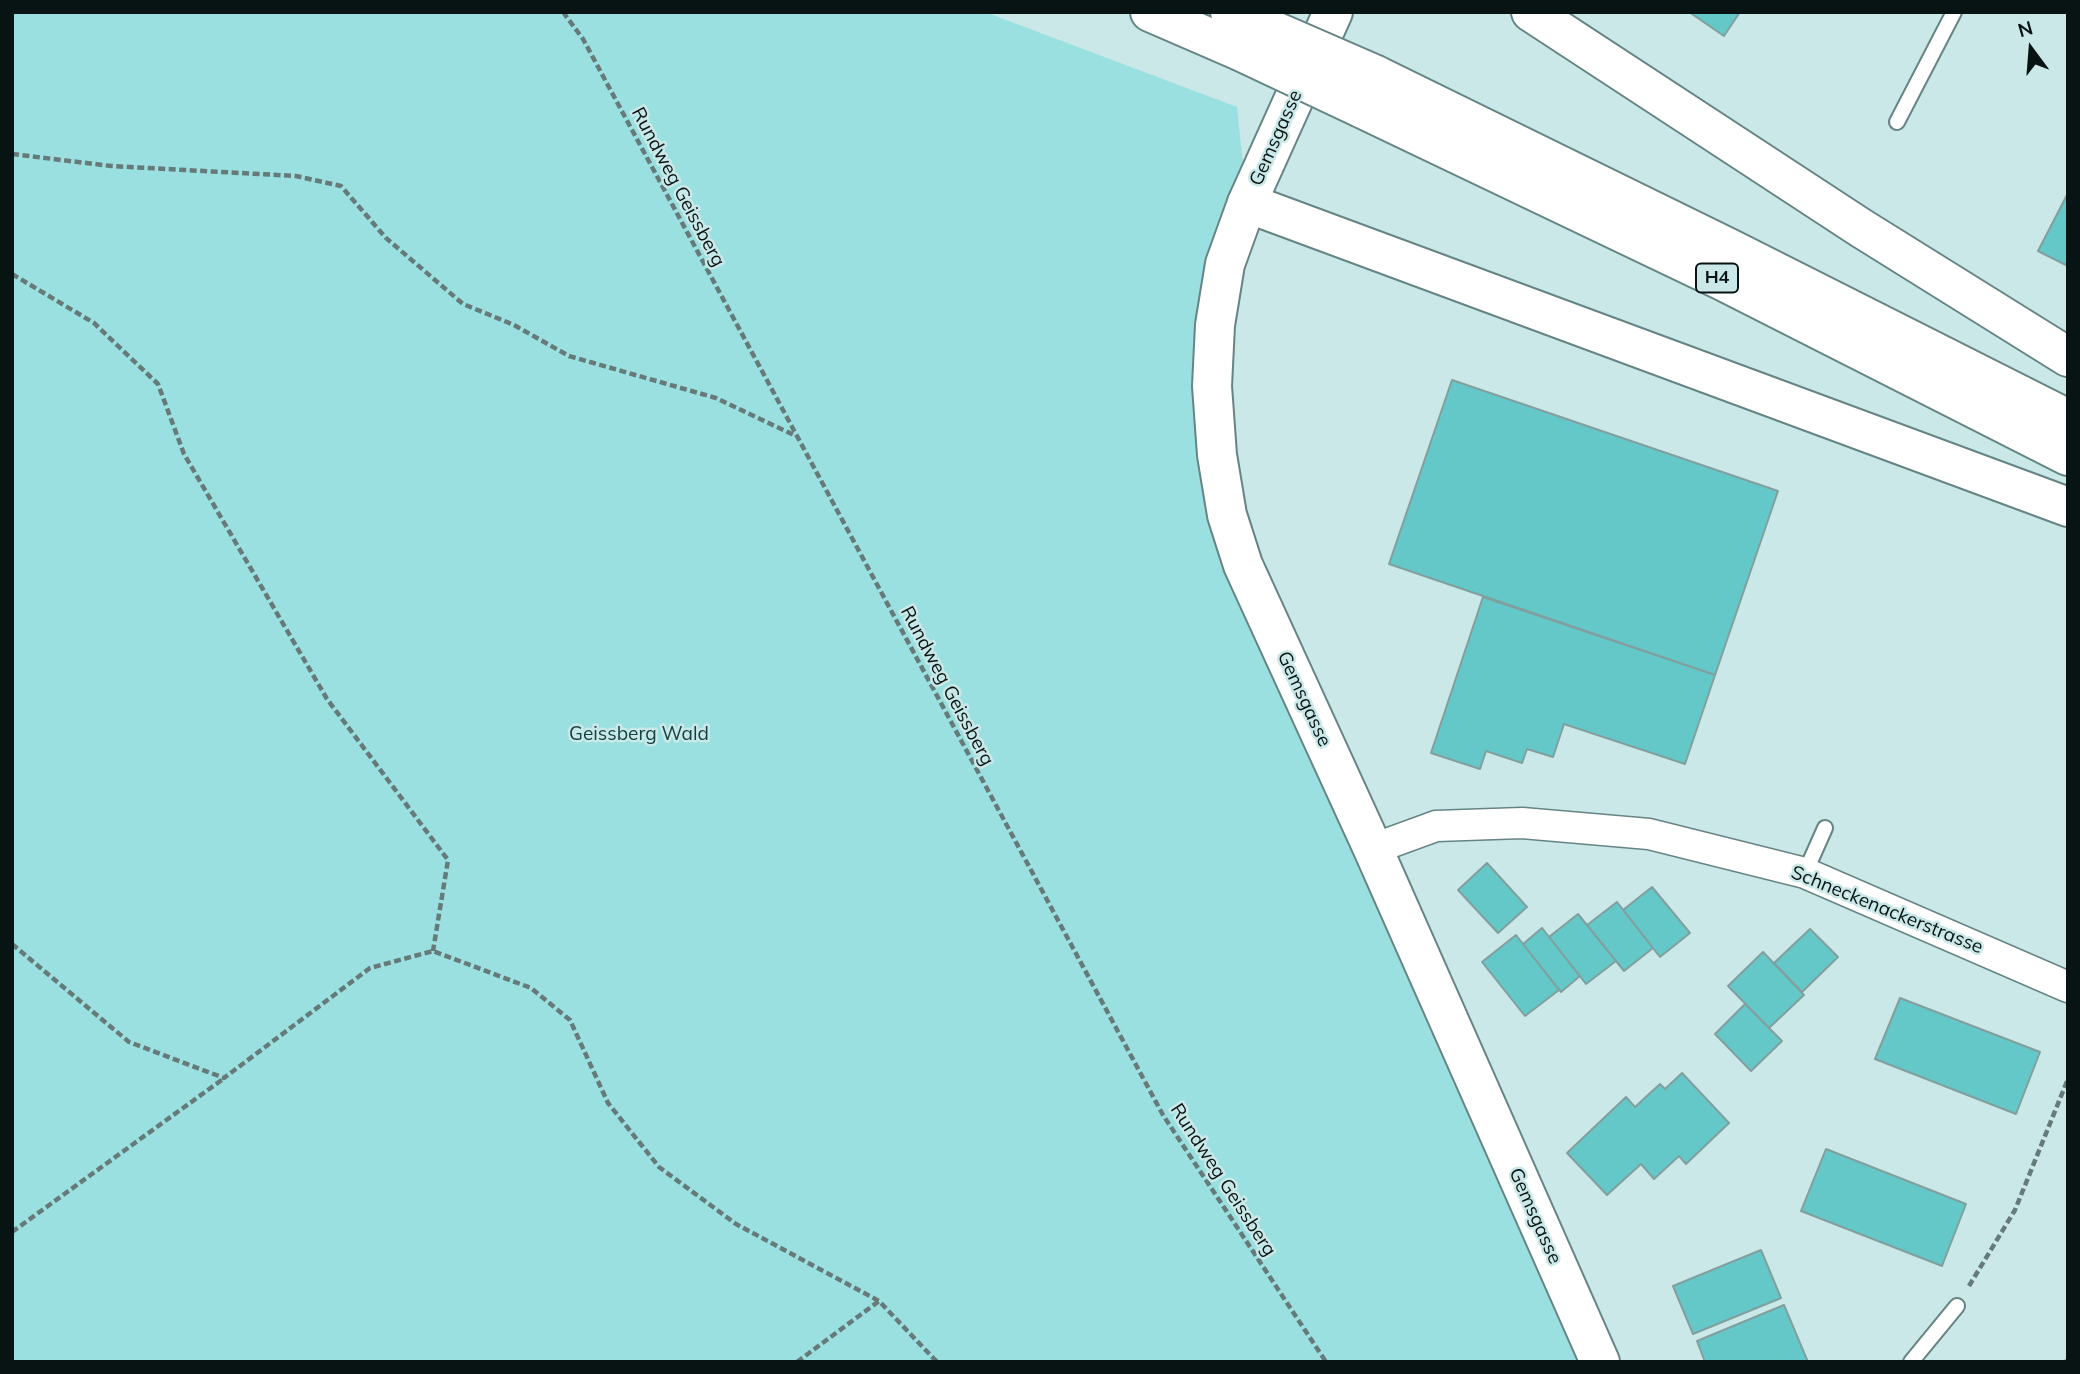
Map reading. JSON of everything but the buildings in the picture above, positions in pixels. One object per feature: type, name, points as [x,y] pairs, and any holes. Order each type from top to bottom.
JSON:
[{"type":"main road","name":"H4","points":[[1150,12],[1241,28],[1368,92],[1721,280],[2068,456]]},
{"type":"main road","name":"Gemsgasse","points":[[1333,12],[1247,203],[1225,264],[1215,325],[1212,386],[1217,455],[1227,515],[1243,565],[1373,849],[1600,1362]]},
{"type":"main road","points":[[1531,12],[1861,228],[2068,357]]},
{"type":"main road","name":"H4","points":[[1368,92],[1743,255],[2068,419]]},
{"type":"main road","points":[[1247,203],[2068,507]]},
{"type":"street","name":"Schneckenackerstrasse","points":[[1373,849],[1436,826],[1522,824],[1649,834],[1805,873],[2068,987]]},
{"type":"lane","points":[[1897,122],[1954,12]]},
{"type":"lane","points":[[1805,873],[1825,828]]},
{"type":"lane","points":[[1911,1362],[1957,1306]]},
{"type":"path","name":"Rundweg Geissberg","points":[[562,12],[583,39],[1163,1115],[1326,1362]]},
{"type":"path","points":[[12,154],[111,166],[296,176],[341,187],[386,238],[463,304],[514,325],[569,356],[716,398],[796,436]]},
{"type":"path","points":[[12,274],[94,323],[158,384],[184,454],[327,699],[448,860],[433,951]]},
{"type":"path","points":[[12,944],[129,1042],[224,1078]]},
{"type":"path","points":[[12,1232],[370,968],[433,951],[531,988],[570,1020],[608,1103],[659,1167],[736,1224],[879,1301],[937,1362]]},
{"type":"path","points":[[1957,1306],[2015,1210],[2068,1079]]},
{"type":"path","points":[[797,1362],[879,1301]]},
{"type":"green space","name":"Geissberg Wald","points":[[12,12],[985,12],[1237,107],[1247,203],[1217,455],[1600,1362],[12,1362]]}]
